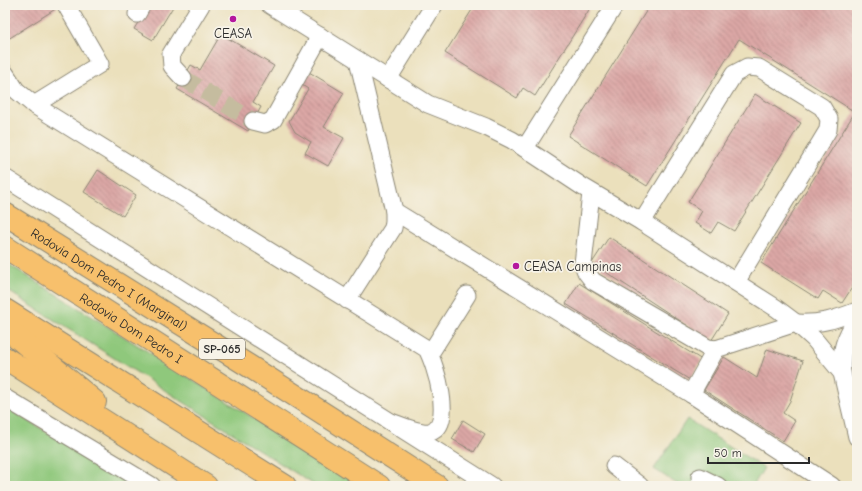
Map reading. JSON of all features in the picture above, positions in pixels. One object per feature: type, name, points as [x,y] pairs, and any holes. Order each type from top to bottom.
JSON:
[{"type":"highway","name":"Rodovia Dom Pedro I (Marginal)","points":[[5,214],[249,366],[437,486]]},
{"type":"highway","name":"Rodovia Dom Pedro I","points":[[5,247],[379,486]]},
{"type":"highway","points":[[5,310],[285,486]]},
{"type":"highway","points":[[5,328],[171,464]]},
{"type":"highway","points":[[5,358],[206,486]]},
{"type":"street","points":[[34,105],[100,64],[66,5]]},
{"type":"street","points":[[183,78],[172,66],[171,54],[201,5]]},
{"type":"street","points":[[270,5],[428,104],[486,127],[525,148],[592,193],[642,222],[736,282],[796,322],[814,339],[842,373]]},
{"type":"street","points":[[388,79],[434,5]]},
{"type":"street","points":[[525,148],[615,5]]},
{"type":"street","points":[[254,121],[264,124],[273,120],[320,36]]},
{"type":"street","points":[[348,300],[393,228],[394,220],[394,211],[358,60]]},
{"type":"street","points":[[642,222],[734,74],[747,67],[759,68],[822,107],[829,119],[828,130],[736,282]]},
{"type":"street","points":[[5,73],[11,91],[427,349],[432,358],[443,408],[442,419],[436,428],[429,432],[419,431],[391,422]]},
{"type":"street","points":[[5,178],[492,486]]},
{"type":"street","points":[[592,193],[583,264],[586,272],[593,281],[708,348],[716,349],[796,322],[809,323],[836,320],[857,311]]},
{"type":"street","points":[[394,211],[691,394],[832,486]]},
{"type":"street","points":[[431,352],[467,295]]},
{"type":"street","points":[[857,319],[844,344],[841,360],[842,373],[857,437]]},
{"type":"street","points":[[691,394],[716,349]]},
{"type":"street","points":[[5,398],[152,486]]},
{"type":"street","points":[[614,466],[640,486]]},
{"type":"street","points":[[700,477],[718,486]]},
{"type":"green space","points":[[5,262],[362,486],[316,486],[5,289]]},
{"type":"green space","points":[[5,407],[138,486],[5,486]]},
{"type":"green space","points":[[687,419],[764,468],[753,486],[680,486],[654,469]]},
{"type":"building","points":[[5,5],[55,5],[57,8],[5,41]]},
{"type":"building","points":[[149,5],[174,5],[153,40],[134,29]]},
{"type":"building","points":[[475,5],[592,5],[535,96],[523,88],[517,98],[445,53]]},
{"type":"building","points":[[650,5],[854,5],[857,7],[857,280],[842,303],[823,291],[818,299],[761,263],[855,112],[739,39],[647,186],[568,136]]},
{"type":"building","points":[[221,34],[274,66],[253,102],[261,107],[248,131],[177,89],[191,65],[200,70]]},
{"type":"building","points":[[309,72],[344,93],[324,127],[344,138],[328,166],[305,153],[311,142],[295,132],[289,121],[308,89],[302,85]]},
{"type":"building","points":[[755,94],[801,123],[734,231],[718,222],[711,233],[695,223],[702,211],[688,202]]},
{"type":"building","points":[[98,170],[136,195],[123,216],[84,192]]},
{"type":"building","points":[[609,237],[728,314],[711,341],[592,263]]},
{"type":"building","points":[[579,283],[702,360],[690,380],[566,304]]},
{"type":"building","points":[[767,349],[803,361],[790,401],[783,413],[795,421],[783,441],[704,390],[724,357],[757,378]]},
{"type":"building","points":[[463,420],[485,434],[474,452],[452,439]]},
{"type":"tunnel","points":[[183,78],[253,121]]},
{"type":"place","name":"CEASA","points":[[233,19]]},
{"type":"place","name":"CEASA Campinas","points":[[516,266]]}]
